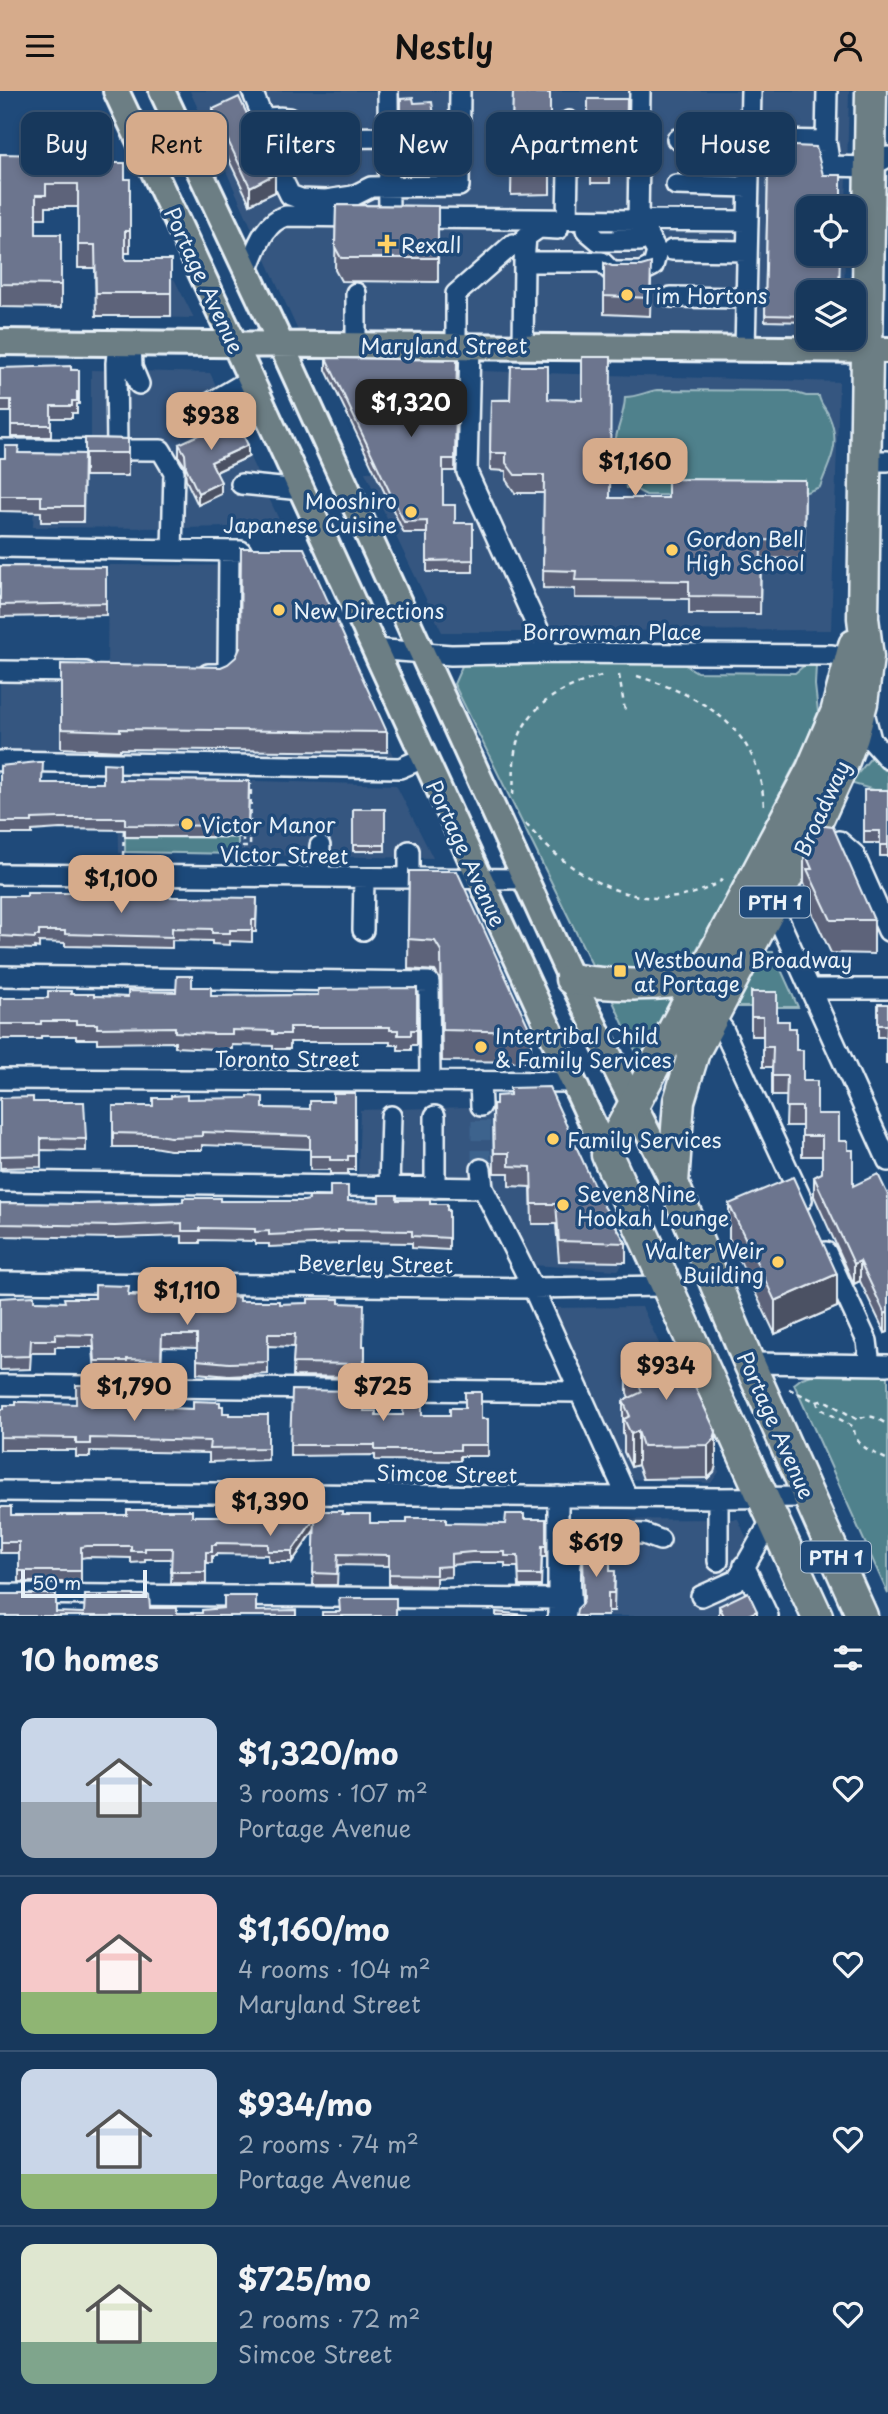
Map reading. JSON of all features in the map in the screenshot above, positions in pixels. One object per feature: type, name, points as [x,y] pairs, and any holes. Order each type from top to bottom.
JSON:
[{"type":"highway","name":"Broadway","points":[[673,1183],[676,1123],[681,1092],[694,1052],[773,907],[841,769],[862,703],[868,657],[863,618],[876,461],[878,350],[879,162],[871,91]]},
{"type":"highway","points":[[876,461],[888,405]]},
{"type":"highway","name":"Broadway","points":[[607,1155],[820,752],[836,713],[863,618]]},
{"type":"highway","points":[[571,979],[597,984],[683,982],[702,977]]},
{"type":"highway","name":"Portage Avenue","points":[[607,1155],[817,1616]]},
{"type":"highway","name":"Portage Avenue","points":[[673,1183],[749,1363],[862,1616]]},
{"type":"main road","name":"Portage Avenue","points":[[116,91],[302,490],[318,544],[373,649],[607,1155]]},
{"type":"main road","name":"Portage Avenue","points":[[162,91],[281,344],[571,979],[673,1183]]},
{"type":"main road","name":"Maryland Street","points":[[0,342],[878,350]]},
{"type":"street","points":[[252,91],[261,112]]},
{"type":"street","points":[[388,91],[388,112]]},
{"type":"street","points":[[280,175],[290,195],[302,199],[326,200],[353,196],[371,187],[459,186],[460,91]]},
{"type":"street","points":[[638,220],[640,91]]},
{"type":"street","points":[[751,91],[751,112]]},
{"type":"street","points":[[827,91],[826,141],[830,166],[879,162]]},
{"type":"street","points":[[795,141],[826,141]]},
{"type":"street","points":[[388,175],[389,218]]},
{"type":"street","points":[[567,219],[568,175]]},
{"type":"street","points":[[746,349],[749,175]]},
{"type":"street","points":[[676,185],[748,187]]},
{"type":"street","points":[[247,271],[265,231],[277,219],[309,217],[747,221]]},
{"type":"street","points":[[513,219],[513,244],[524,262]]},
{"type":"street","points":[[523,345],[524,262],[526,237],[538,228],[646,232],[657,252],[653,266],[641,272],[612,272],[602,262],[524,262]]},
{"type":"street","points":[[513,244],[456,294],[463,345],[467,473],[549,653]]},
{"type":"street","points":[[672,250],[747,251]]},
{"type":"street","points":[[356,293],[356,344]]},
{"type":"street","points":[[671,297],[746,298]]},
{"type":"street","points":[[125,344],[139,384]]},
{"type":"street","points":[[117,449],[116,363],[125,344]]},
{"type":"street","points":[[200,409],[251,379]]},
{"type":"street","points":[[0,449],[161,450],[174,472],[172,550]]},
{"type":"street","points":[[241,484],[302,490]]},
{"type":"street","points":[[0,547],[261,551]]},
{"type":"street","points":[[187,674],[221,674],[228,668],[229,551]]},
{"type":"street","name":"Borrowman Place","points":[[373,649],[451,655],[832,655],[850,658]]},
{"type":"street","points":[[0,671],[110,673]]},
{"type":"street","points":[[862,703],[871,740],[888,759]]},
{"type":"street","points":[[0,761],[400,768],[424,758]]},
{"type":"street","points":[[839,841],[854,854],[888,931]]},
{"type":"street","points":[[319,877],[320,846]]},
{"type":"street","points":[[409,851],[409,878]]},
{"type":"street","name":"Victor Street","points":[[0,874],[525,879]]},
{"type":"street","points":[[363,930],[364,878]]},
{"type":"street","points":[[773,907],[888,1161]]},
{"type":"street","points":[[0,977],[429,982],[430,1081]]},
{"type":"street","points":[[811,989],[888,989]]},
{"type":"street","points":[[713,1016],[723,1029],[879,1365],[749,1363]]},
{"type":"street","name":"Toronto Street","points":[[0,1079],[573,1082]]},
{"type":"street","points":[[480,1081],[481,1106]]},
{"type":"street","points":[[389,1187],[391,1116]]},
{"type":"street","points":[[435,1117],[435,1188]]},
{"type":"street","points":[[0,1181],[435,1188],[482,1178],[628,1497]]},
{"type":"street","name":"Beverley Street","points":[[0,1282],[533,1288],[665,1286]]},
{"type":"street","points":[[0,1385],[580,1392]]},
{"type":"street","name":"Simcoe Street","points":[[0,1491],[718,1498],[767,1509],[810,1497]]},
{"type":"street","points":[[0,1594],[558,1607],[558,1496]]},
{"type":"street","points":[[718,1498],[718,1561]]},
{"type":"street","points":[[701,1597],[741,1572],[767,1509]]},
{"type":"street","points":[[572,1616],[572,1555],[582,1536],[587,1532],[644,1534],[660,1540]]},
{"type":"street","points":[[741,1572],[754,1616]]},
{"type":"street","points":[[741,1572],[768,1616]]},
{"type":"path","points":[[513,795],[517,745],[532,715],[559,691],[605,675]]},
{"type":"path","points":[[619,675],[625,711]]},
{"type":"path","points":[[637,676],[693,697],[713,709],[733,728],[757,764],[764,791],[764,811]]},
{"type":"path","points":[[243,847],[250,848],[251,766]]},
{"type":"path","points":[[123,856],[124,823]]},
{"type":"path","points":[[526,824],[550,851],[579,874],[602,885],[637,895],[674,897],[697,893],[732,874]]},
{"type":"path","points":[[243,838],[243,858]]},
{"type":"path","points":[[789,1389],[817,1402],[820,1408],[854,1427]]},
{"type":"path","points":[[817,1402],[824,1400],[858,1420]]},
{"type":"path","points":[[888,1425],[872,1416],[865,1416],[858,1420],[854,1427],[858,1443],[888,1461]]},
{"type":"shaded area","points":[[190,91],[849,91],[846,196],[796,196],[796,266],[845,266],[844,280],[796,280],[796,338],[304,344],[227,173],[227,112],[199,112]]},
{"type":"shaded area","points":[[174,279],[194,318],[94,316],[94,280]]},
{"type":"shaded area","points":[[91,370],[210,373],[282,526],[180,528],[165,445],[91,443]]},
{"type":"shaded area","name":"Gordon Bell High School","points":[[479,371],[839,382],[831,630],[546,631],[474,469]]},
{"type":"shaded area","points":[[36,458],[158,459],[167,472],[171,528],[33,527]]},
{"type":"shaded area","points":[[463,470],[535,632],[442,632],[365,472]]},
{"type":"shaded area","points":[[108,565],[306,566],[393,756],[0,752],[0,674],[107,675]]},
{"type":"shaded area","points":[[118,777],[396,785],[433,858],[119,853]]},
{"type":"shaded area","points":[[551,1105],[622,1265],[618,1270],[531,1265],[488,1183],[358,1181],[360,1110]]},
{"type":"shaded area","points":[[642,1307],[719,1472],[711,1483],[627,1479],[550,1308]]},
{"type":"shaded area","points":[[738,1519],[781,1616],[564,1616],[565,1520]]},
{"type":"green space","points":[[657,390],[790,391],[806,396],[819,396],[829,416],[834,436],[833,453],[820,487],[796,496],[646,495],[633,488],[626,488],[614,452],[625,397]]},
{"type":"green space","points":[[564,654],[682,663],[697,672],[795,673],[805,665],[816,665],[818,712],[805,745],[736,879],[683,974],[596,973],[454,684],[462,666]]},
{"type":"green space","points":[[878,749],[888,758],[888,794],[850,783]]},
{"type":"green space","points":[[125,837],[238,838],[238,854],[125,852]]},
{"type":"green space","points":[[763,952],[773,952],[798,1007],[734,1007]]},
{"type":"green space","points":[[679,988],[639,1059],[611,997]]},
{"type":"green space","points":[[812,1375],[888,1376],[888,1594],[794,1384]]},
{"type":"building","points":[[513,92],[550,93],[550,112],[512,112]]},
{"type":"building","points":[[239,97],[246,112],[241,112],[241,168],[227,139],[227,112],[214,112],[213,109]]},
{"type":"building","points":[[413,98],[414,103],[432,102],[433,112],[401,112],[401,99]]},
{"type":"building","points":[[588,99],[627,99],[627,112],[588,112]]},
{"type":"building","points":[[795,146],[816,147],[823,175],[841,175],[841,196],[796,196],[796,266],[840,266],[839,280],[796,280],[796,316],[765,315],[768,175],[795,175]]},
{"type":"building","points":[[0,154],[21,154],[21,175],[112,175],[112,163],[125,163],[125,179],[130,179],[130,231],[125,231],[125,260],[171,260],[171,293],[96,293],[95,245],[78,245],[78,184],[46,184],[46,195],[36,195],[36,234],[61,234],[61,285],[0,284]]},
{"type":"building","points":[[244,175],[273,175],[250,187]]},
{"type":"building","points":[[336,205],[438,206],[438,258],[341,258],[335,247]]},
{"type":"building","points":[[604,263],[612,266],[641,266],[651,263],[650,298],[604,296]]},
{"type":"building","points":[[582,357],[611,357],[610,498],[668,498],[668,479],[805,480],[804,541],[761,540],[760,597],[689,596],[689,581],[575,580],[576,571],[543,570],[544,475],[515,475],[506,463],[506,453],[490,453],[491,400],[510,400],[511,366],[548,366],[548,399],[582,400]]},
{"type":"building","points":[[326,358],[457,360],[455,459],[443,459],[443,505],[455,505],[455,523],[473,523],[473,560],[427,561],[427,521],[404,522]]},
{"type":"building","points":[[71,366],[71,370],[79,370],[79,392],[77,401],[72,401],[72,406],[51,406],[51,425],[11,425],[11,400],[0,400],[0,368]]},
{"type":"building","points":[[235,418],[248,445],[211,462],[221,482],[198,493],[179,444]]},
{"type":"building","points":[[85,438],[128,439],[128,453],[85,453]]},
{"type":"building","points":[[5,446],[19,446],[18,453],[84,454],[83,506],[41,506],[41,496],[0,496],[0,458],[5,458]]},
{"type":"building","points":[[241,548],[304,548],[387,732],[61,729],[61,664],[221,667],[236,657],[240,648]]},
{"type":"building","points":[[0,566],[106,567],[106,603],[0,605]]},
{"type":"building","points":[[43,762],[42,783],[103,783],[103,763],[120,764],[120,780],[249,781],[248,826],[125,825],[125,818],[0,822],[0,766]]},
{"type":"building","points":[[864,790],[888,790],[888,845],[880,845],[880,831],[864,831]]},
{"type":"building","points":[[353,809],[385,809],[385,845],[353,845]]},
{"type":"building","points":[[817,825],[833,827],[874,920],[831,920],[807,869],[812,869],[804,850]]},
{"type":"building","points":[[409,871],[457,871],[531,1032],[442,1030],[441,951],[435,941],[408,939]]},
{"type":"building","points":[[27,893],[75,893],[158,899],[257,898],[256,920],[252,920],[252,930],[212,933],[212,929],[172,928],[172,937],[65,934],[65,931],[39,931],[39,936],[35,938],[0,936],[0,896],[27,896]]},
{"type":"building","points":[[177,976],[192,976],[192,987],[211,987],[211,996],[318,995],[318,989],[417,988],[417,1030],[411,1030],[411,1035],[398,1035],[398,1030],[390,1030],[390,1027],[290,1027],[290,1034],[232,1030],[232,1034],[214,1034],[175,1032],[175,1027],[97,1028],[97,1024],[76,1024],[76,1021],[0,1024],[0,998],[48,998],[48,991],[128,997],[128,991],[176,992]]},
{"type":"building","points":[[751,992],[777,992],[777,1021],[789,1021],[789,1028],[796,1028],[796,1050],[803,1050],[803,1081],[817,1081],[817,1114],[839,1114],[839,1141],[848,1141],[848,1150],[853,1150],[853,1186],[878,1174],[888,1195],[888,1312],[885,1314],[860,1261],[854,1264],[814,1177],[822,1173],[822,1136],[802,1136],[802,1107],[786,1107],[787,1076],[772,1076],[773,1047],[763,1047],[763,1017],[751,1017]]},
{"type":"building","points":[[878,1004],[888,1004],[888,1051],[887,1025],[878,1025]]},
{"type":"building","points":[[549,1087],[602,1203],[626,1243],[559,1241],[556,1204],[532,1204],[531,1167],[509,1166],[509,1153],[494,1153],[493,1104],[496,1104],[496,1096],[510,1095],[510,1088]]},
{"type":"building","points":[[333,1093],[355,1093],[355,1156],[348,1156],[348,1160],[310,1156],[310,1136],[202,1132],[202,1136],[170,1137],[113,1133],[113,1106],[153,1106],[153,1098],[187,1095],[187,1099],[263,1097],[263,1108],[310,1109],[310,1101],[333,1101]]},
{"type":"building","points":[[33,1097],[33,1102],[84,1102],[86,1139],[41,1138],[41,1155],[0,1156],[0,1098]]},
{"type":"building","points":[[793,1177],[837,1274],[775,1301],[729,1204]]},
{"type":"building","points":[[330,1186],[348,1186],[348,1201],[379,1202],[379,1195],[397,1195],[397,1200],[430,1200],[430,1204],[447,1204],[449,1238],[412,1236],[412,1231],[338,1230],[269,1235],[269,1231],[255,1232],[255,1229],[200,1228],[200,1231],[182,1231],[182,1223],[115,1226],[0,1224],[0,1203],[160,1203],[183,1202],[183,1198],[304,1201],[309,1200],[309,1197],[330,1197]]},
{"type":"building","points":[[95,1285],[129,1286],[128,1295],[152,1300],[239,1297],[239,1301],[279,1301],[279,1304],[308,1303],[308,1299],[339,1299],[339,1303],[364,1304],[365,1360],[363,1364],[293,1363],[295,1334],[268,1334],[268,1362],[197,1360],[197,1335],[162,1335],[161,1360],[95,1361],[93,1335],[55,1334],[55,1340],[31,1340],[30,1356],[0,1357],[0,1298],[34,1296],[34,1301],[65,1302],[64,1298],[95,1298]]},
{"type":"building","points":[[628,1351],[678,1351],[716,1432],[708,1445],[643,1446],[638,1431],[631,1434],[624,1419],[630,1416],[623,1401],[642,1392],[627,1359]]},
{"type":"building","points":[[76,1385],[91,1385],[91,1406],[164,1405],[164,1408],[193,1409],[193,1401],[220,1402],[223,1413],[229,1415],[268,1415],[268,1448],[209,1449],[210,1441],[90,1438],[90,1444],[76,1444],[76,1438],[0,1437],[0,1409],[4,1409],[4,1405],[16,1405],[16,1402],[76,1404]]},
{"type":"building","points":[[292,1390],[363,1391],[364,1411],[376,1411],[376,1415],[403,1415],[404,1391],[422,1392],[422,1415],[450,1415],[450,1408],[465,1408],[465,1392],[481,1392],[481,1419],[488,1419],[488,1445],[460,1445],[460,1450],[375,1450],[375,1445],[290,1445]]},
{"type":"building","points":[[0,1507],[11,1507],[11,1515],[127,1515],[127,1510],[192,1510],[192,1516],[224,1516],[224,1510],[268,1510],[268,1514],[301,1515],[301,1509],[321,1509],[320,1511],[342,1511],[342,1514],[370,1514],[370,1523],[407,1523],[407,1518],[446,1518],[446,1523],[505,1524],[506,1514],[524,1514],[524,1519],[546,1519],[546,1546],[542,1546],[541,1575],[519,1575],[518,1556],[505,1556],[505,1552],[451,1554],[451,1566],[436,1567],[436,1575],[389,1574],[389,1555],[338,1554],[337,1574],[313,1573],[315,1518],[292,1551],[268,1551],[268,1544],[216,1543],[212,1545],[212,1552],[206,1552],[206,1572],[171,1572],[172,1548],[131,1551],[131,1546],[81,1547],[81,1571],[19,1571],[19,1542],[0,1542]]},
{"type":"building","points":[[586,1536],[600,1536],[600,1549],[610,1549],[610,1571],[615,1571],[614,1593],[608,1593],[608,1616],[576,1616],[584,1598],[583,1554]]},
{"type":"building","points":[[748,1592],[757,1611],[746,1616],[724,1616],[719,1606]]},
{"type":"building","points":[[0,1594],[56,1594],[56,1612],[84,1613],[85,1595],[149,1595],[150,1608],[177,1608],[177,1613],[202,1613],[202,1610],[224,1608],[224,1596],[256,1596],[256,1611],[296,1610],[296,1616],[0,1616]]},
{"type":"building","points":[[339,1598],[396,1598],[396,1616],[322,1616],[322,1612],[340,1612]]},
{"type":"building","points":[[496,1612],[527,1615],[527,1616],[496,1616]]},
{"type":"tunnel","points":[[481,1106],[481,1169]]},
{"type":"place","name":"Rexall","points":[[387,244]]},
{"type":"place","name":"Tim Hortons","points":[[627,295]]},
{"type":"place","name":"Mooshiro Japanese Cuisine","points":[[411,512]]},
{"type":"place","name":"Gordon Bell High School","points":[[672,550]]},
{"type":"place","name":"New Directions","points":[[279,610]]},
{"type":"place","name":"Victor Manor","points":[[187,824]]},
{"type":"place","name":"Westbound Broadway at Portage","points":[[620,971]]},
{"type":"place","name":"Intertribal Child & Family Services","points":[[481,1047]]},
{"type":"place","name":"Family Services","points":[[553,1139]]},
{"type":"place","name":"Seven8Nine Hookah Lounge","points":[[563,1205]]},
{"type":"place","name":"Walter Weir Building","points":[[778,1262]]}]
